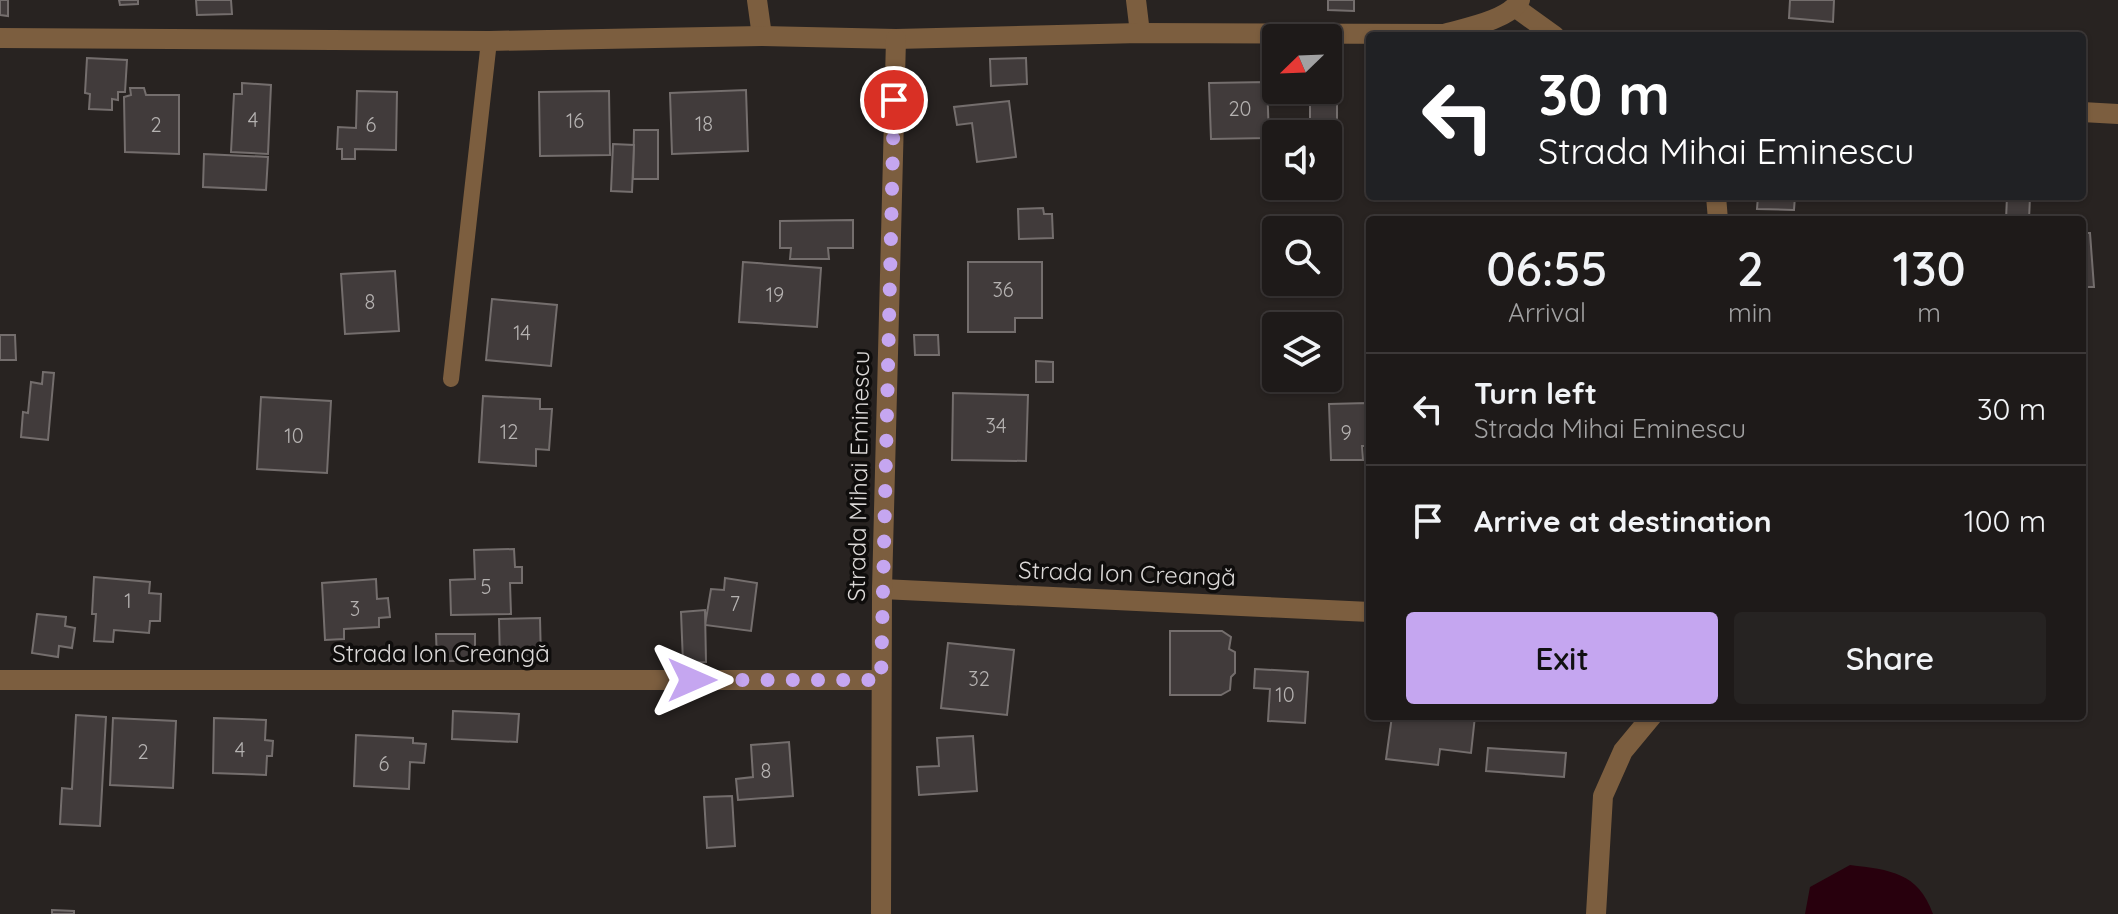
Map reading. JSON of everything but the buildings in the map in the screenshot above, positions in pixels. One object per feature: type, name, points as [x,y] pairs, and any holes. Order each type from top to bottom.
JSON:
[{"type":"street","points":[[757,0],[762,36]]},
{"type":"street","points":[[1136,0],[1140,33]]},
{"type":"street","points":[[1451,32],[1479,24],[1518,4],[1550,32]]},
{"type":"street","points":[[0,38],[489,41],[762,36],[896,39],[1140,33],[1366,34]]},
{"type":"street","name":"Strada Mihai Eminescu","points":[[881,914],[882,589],[896,39]]},
{"type":"street","points":[[2086,112],[2118,114]]},
{"type":"street","name":"Strada Ion Creangă","points":[[882,589],[1366,612]]},
{"type":"street","name":"Strada Ion Creangă","points":[[0,680],[881,680]]},
{"type":"street","points":[[1596,914],[1603,796],[1623,751],[1649,720]]},
{"type":"lane","points":[[451,379],[489,41]]},
{"type":"shaded area","points":[[1850,865],[1890,872],[1911,881],[1927,900],[1933,914],[1805,914],[1810,887]]},
{"type":"route","points":[[692,680],[881,680],[894,100]]}]
